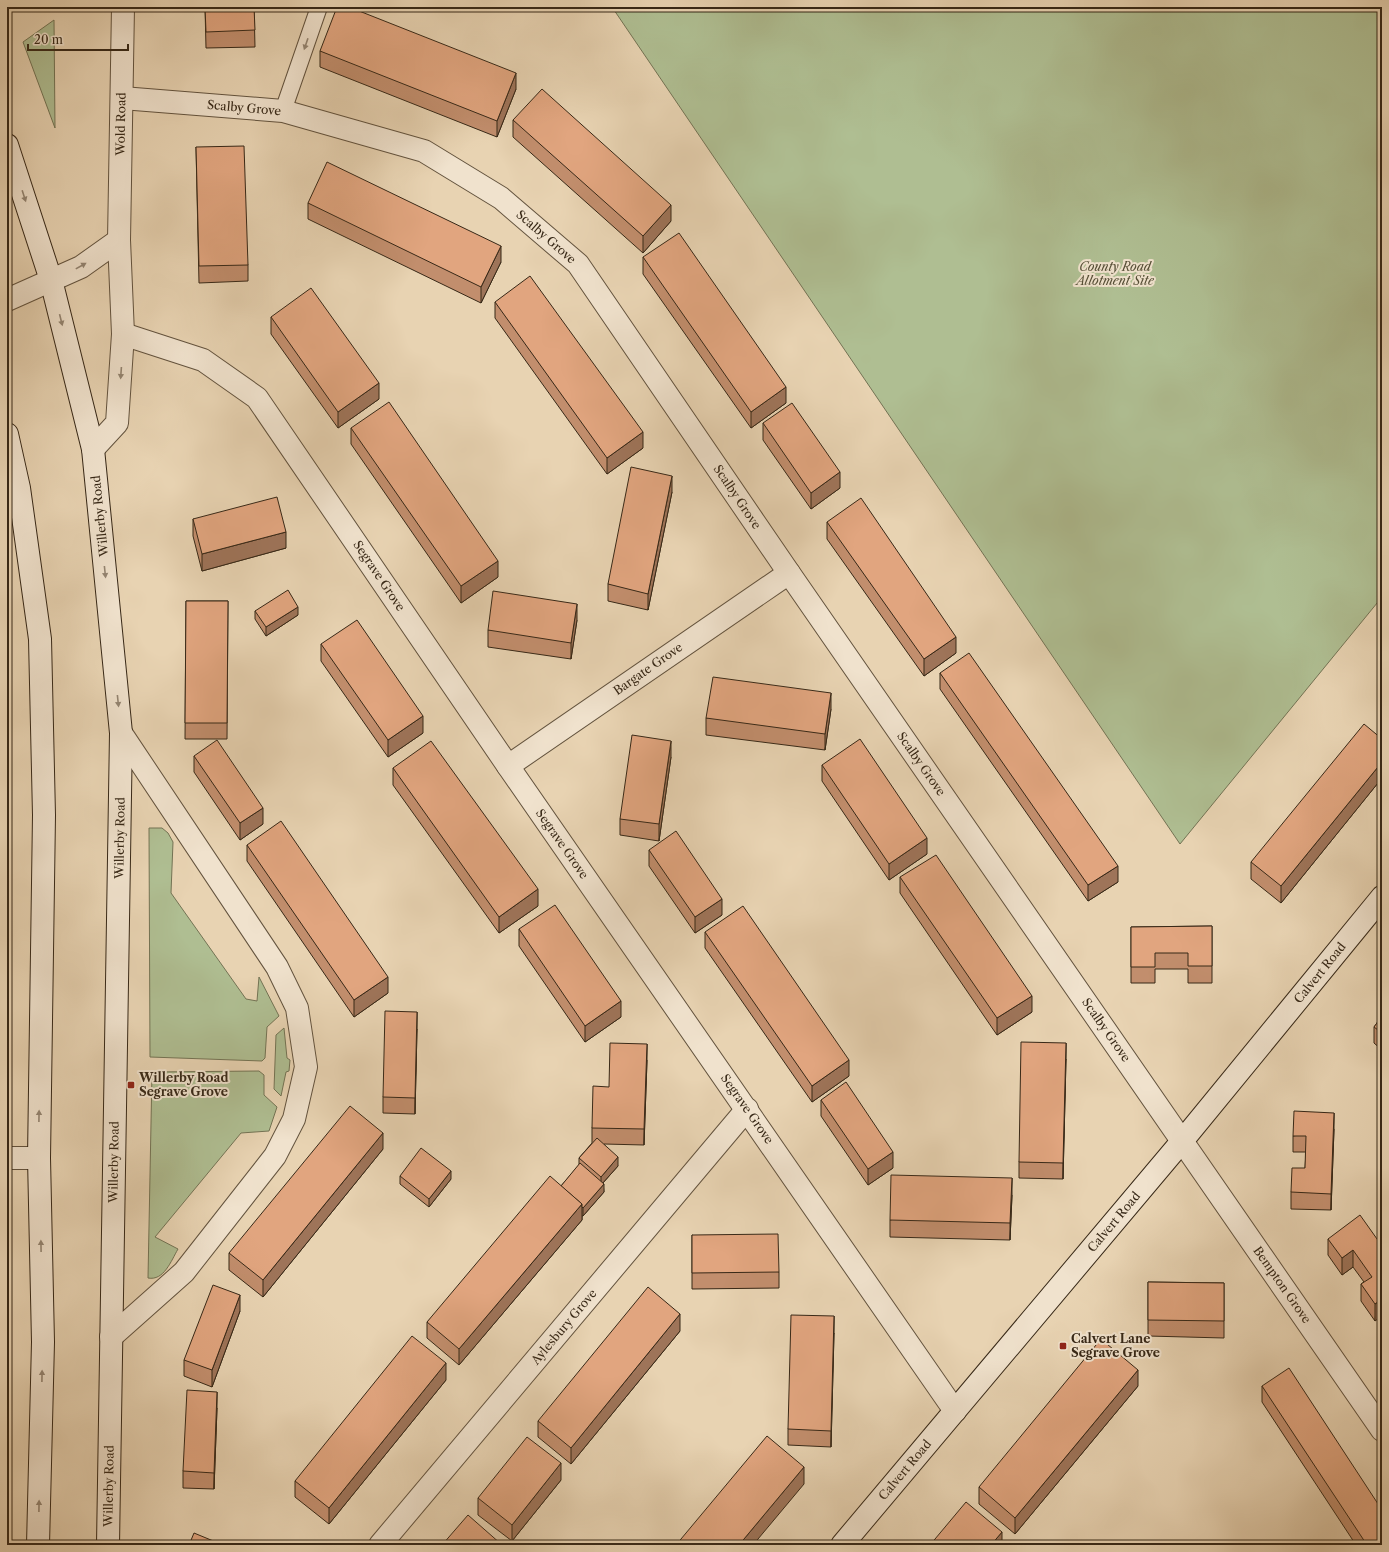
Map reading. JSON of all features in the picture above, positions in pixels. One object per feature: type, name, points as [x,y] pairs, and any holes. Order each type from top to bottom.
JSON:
[{"type":"street","name":"Wold Road","points":[[93,449],[117,423],[123,334],[119,240],[123,7]]},
{"type":"street","name":"Scalby Grove","points":[[122,98],[283,111],[424,151],[501,198],[578,264],[788,573],[1183,1140]]},
{"type":"street","name":"Willerby Road","points":[[7,145],[51,280],[93,449],[122,733],[108,1545]]},
{"type":"street","points":[[7,300],[81,267],[119,240]]},
{"type":"street","name":"Segrave Grove","points":[[123,334],[203,360],[257,398],[508,766],[955,1410]]},
{"type":"street","points":[[7,434],[13,490],[40,639],[44,815],[39,1158],[43,1342],[38,1545]]},
{"type":"street","name":"Bargate Grove","points":[[508,766],[788,573]]},
{"type":"street","points":[[111,1337],[184,1272],[275,1156],[294,1119],[306,1067],[297,1008],[278,967],[122,733]]},
{"type":"street","name":"Calvert Road","points":[[842,1545],[1183,1140],[1382,897]]},
{"type":"street","name":"Aylesbury Grove","points":[[380,1545],[747,1109]]},
{"type":"street","name":"Bempton Grove","points":[[1183,1140],[1382,1430]]},
{"type":"street","points":[[7,1158],[39,1158]]},
{"type":"lane","points":[[283,111],[319,7]]},
{"type":"green space","name":"County Road Allotment Site","points":[[612,7],[1382,7],[1382,597],[1180,844]]},
{"type":"green space","points":[[54,20],[55,128],[23,42]]},
{"type":"green space","points":[[149,828],[162,828],[168,833],[173,842],[171,893],[246,999],[257,1001],[259,977],[279,1016],[267,1027],[265,1058],[262,1061],[150,1057]]},
{"type":"green space","points":[[284,1028],[287,1058],[290,1060],[289,1071],[286,1072],[281,1096],[274,1089],[276,1035]]},
{"type":"green space","points":[[259,1071],[264,1075],[264,1095],[277,1107],[269,1131],[241,1133],[155,1237],[178,1249],[163,1273],[154,1278],[148,1278],[152,1072]]},
{"type":"building","points":[[205,7],[254,7],[255,30],[206,32]]},
{"type":"building","points":[[337,7],[349,7],[516,73],[497,121],[320,51]]},
{"type":"building","points":[[542,89],[671,205],[643,236],[513,120]]},
{"type":"building","points":[[244,146],[248,265],[199,266],[196,147]]},
{"type":"building","points":[[327,162],[501,246],[481,287],[308,203]]},
{"type":"building","points":[[679,233],[786,387],[751,412],[643,257]]},
{"type":"building","points":[[530,276],[643,432],[607,458],[495,302]]},
{"type":"building","points":[[311,288],[379,383],[338,412],[271,317]]},
{"type":"building","points":[[389,402],[498,561],[461,586],[351,428]]},
{"type":"building","points":[[792,403],[840,472],[811,493],[763,423]]},
{"type":"building","points":[[631,467],[672,476],[648,594],[608,584]]},
{"type":"building","points":[[277,497],[286,532],[202,554],[193,519]]},
{"type":"building","points":[[861,498],[956,637],[924,659],[827,522]]},
{"type":"building","points":[[288,590],[298,607],[266,627],[255,611]]},
{"type":"building","points":[[493,591],[577,604],[571,643],[488,630]]},
{"type":"building","points":[[186,601],[228,601],[227,723],[185,723]]},
{"type":"building","points":[[357,620],[423,716],[388,740],[321,644]]},
{"type":"building","points":[[969,653],[1118,866],[1088,885],[940,673]]},
{"type":"building","points":[[713,677],[831,693],[825,734],[706,718]]},
{"type":"building","points":[[1364,724],[1382,739],[1382,762],[1281,886],[1251,862]]},
{"type":"building","points":[[632,735],[671,741],[659,824],[620,819]]},
{"type":"building","points":[[860,739],[927,838],[889,864],[822,765]]},
{"type":"building","points":[[217,740],[263,808],[240,823],[194,756]]},
{"type":"building","points":[[431,741],[538,889],[499,917],[393,768]]},
{"type":"building","points":[[281,821],[388,977],[354,1000],[247,845]]},
{"type":"building","points":[[676,831],[722,899],[695,917],[649,850]]},
{"type":"building","points":[[936,855],[1032,996],[997,1018],[900,877]]},
{"type":"building","points":[[555,905],[621,1001],[585,1026],[519,929]]},
{"type":"building","points":[[743,906],[849,1060],[812,1086],[705,932]]},
{"type":"building","points":[[1212,926],[1212,966],[1188,966],[1188,953],[1155,953],[1155,967],[1131,967],[1131,927]]},
{"type":"building","points":[[385,1011],[417,1012],[415,1098],[383,1097]]},
{"type":"building","points":[[1382,1016],[1382,1033],[1374,1027]]},
{"type":"building","points":[[1021,1042],[1066,1043],[1063,1163],[1019,1162]]},
{"type":"building","points":[[610,1043],[647,1044],[644,1129],[592,1128],[593,1086],[609,1087]]},
{"type":"building","points":[[846,1082],[893,1152],[868,1169],[821,1100]]},
{"type":"building","points":[[350,1106],[383,1133],[263,1280],[229,1253]]},
{"type":"building","points":[[1294,1111],[1334,1113],[1331,1194],[1291,1192],[1292,1168],[1305,1168],[1306,1136],[1293,1136]]},
{"type":"building","points":[[597,1138],[618,1157],[601,1177],[579,1158]]},
{"type":"building","points":[[421,1148],[451,1171],[429,1199],[400,1176]]},
{"type":"building","points":[[580,1163],[604,1184],[583,1208],[582,1204],[561,1186]]},
{"type":"building","points":[[891,1175],[1012,1178],[1010,1223],[890,1220]]},
{"type":"building","points":[[550,1176],[582,1204],[459,1349],[427,1322]]},
{"type":"building","points":[[1360,1215],[1382,1246],[1382,1299],[1375,1304],[1361,1284],[1372,1277],[1353,1250],[1342,1258],[1328,1239]]},
{"type":"building","points":[[778,1234],[779,1272],[692,1273],[692,1235]]},
{"type":"building","points":[[1148,1282],[1224,1283],[1224,1321],[1148,1320]]},
{"type":"building","points":[[213,1285],[240,1295],[212,1370],[184,1360]]},
{"type":"building","points":[[648,1287],[680,1314],[571,1448],[538,1421]]},
{"type":"building","points":[[791,1315],[834,1316],[831,1431],[788,1429]]},
{"type":"building","points":[[412,1336],[446,1363],[329,1508],[295,1481]]},
{"type":"building","points":[[1101,1339],[1138,1370],[1015,1518],[979,1487]]},
{"type":"building","points":[[1289,1368],[1382,1510],[1382,1545],[1367,1545],[1262,1386]]},
{"type":"building","points":[[187,1390],[217,1392],[214,1473],[183,1471]]},
{"type":"building","points":[[767,1436],[804,1467],[739,1545],[676,1545]]},
{"type":"building","points":[[527,1437],[561,1463],[512,1525],[478,1498]]},
{"type":"building","points":[[966,1502],[1002,1532],[991,1545],[930,1545]]},
{"type":"building","points":[[468,1515],[501,1544],[442,1545]]},
{"type":"building","points":[[194,1533],[223,1545],[189,1545]]},
{"type":"place","name":"Willerby Road Segrave Grove","points":[[131,1085]]},
{"type":"place","name":"Calvert Lane Segrave Grove","points":[[1063,1346]]}]
